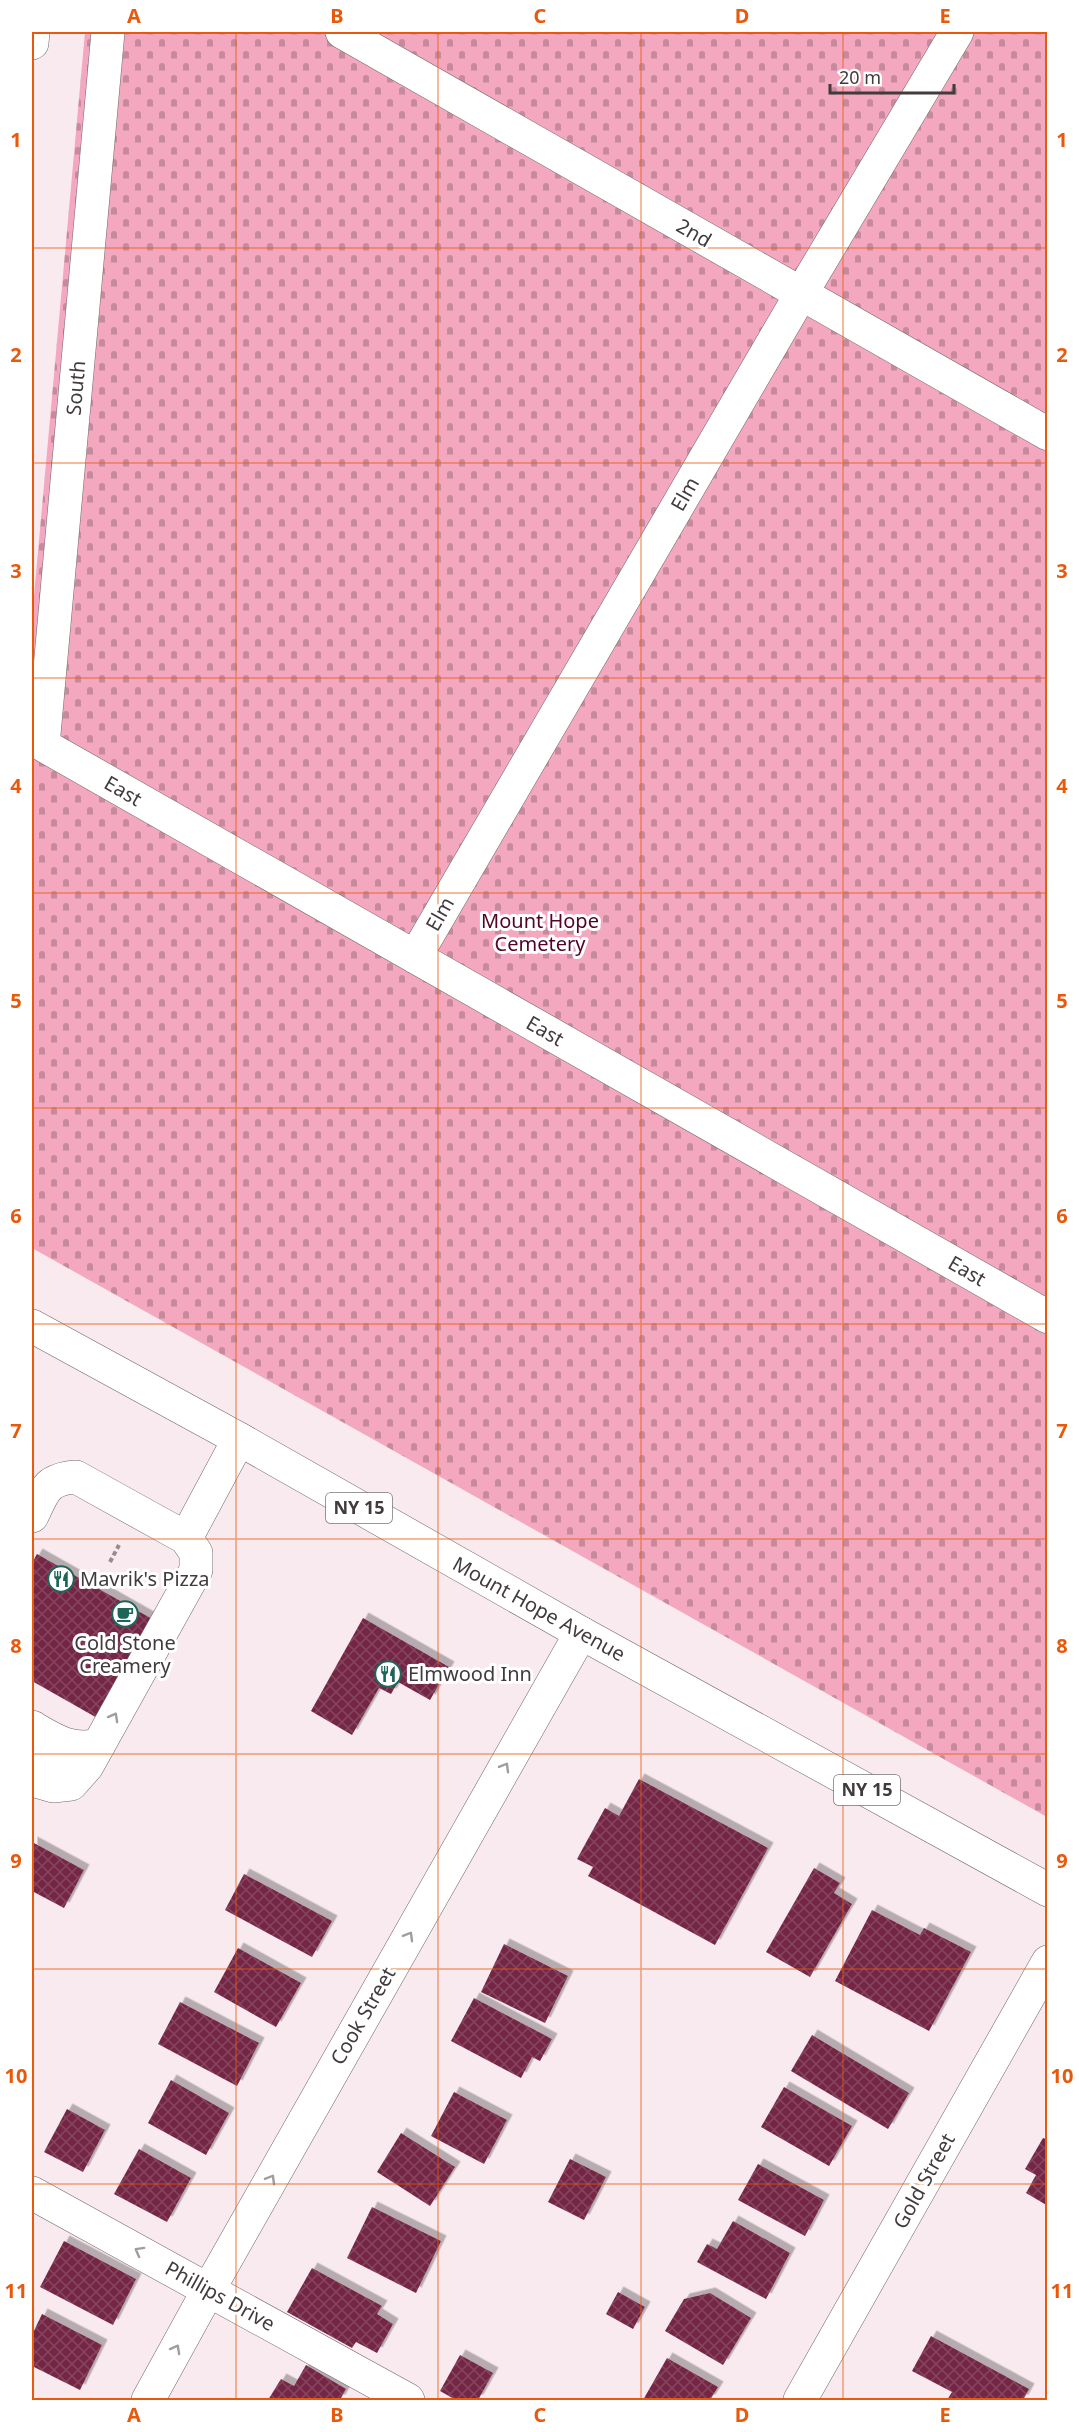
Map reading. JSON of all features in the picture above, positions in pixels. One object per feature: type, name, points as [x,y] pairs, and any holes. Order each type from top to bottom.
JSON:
[{"type":"street","points":[[32,43],[33,32]]},
{"type":"street","name":"South","points":[[43,745],[108,32]]},
{"type":"street","name":"2nd","points":[[342,32],[1047,434]]},
{"type":"street","name":"Elm","points":[[415,957],[801,294],[957,32]]},
{"type":"street","name":"East","points":[[43,745],[1047,1317]]},
{"type":"street","name":"Mount Hope Avenue","points":[[32,1326],[239,1439],[581,1634],[1047,1890]]},
{"type":"street","points":[[186,1538],[239,1439]]},
{"type":"street","points":[[32,1516],[46,1489],[52,1483],[58,1478],[76,1477],[186,1538],[196,1553],[195,1570],[93,1755],[71,1784],[53,1786],[32,1780]]},
{"type":"street","name":"Cook Street","points":[[148,2400],[208,2289],[581,1634]]},
{"type":"street","points":[[32,1727],[60,1743],[87,1748],[93,1755]]},
{"type":"street","points":[[32,1754],[50,1764],[66,1767],[93,1755]]},
{"type":"street","name":"Gold Street","points":[[800,2400],[1047,1962]]},
{"type":"street","name":"Phillips Drive","points":[[32,2193],[408,2400]]},
{"type":"green space","name":"Mount Hope Cemetery","points":[[85,32],[1047,32],[1047,1817],[32,1248],[32,618]]},
{"type":"building","points":[[37,1554],[154,1620],[99,1719],[32,1681],[32,1563]]},
{"type":"building","name":"Elmwood Inn","points":[[363,1618],[449,1667],[430,1700],[398,1682],[391,1694],[379,1688],[352,1735],[311,1711]]},
{"type":"building","points":[[639,1779],[768,1848],[715,1945],[588,1876],[593,1867],[577,1859],[605,1808],[619,1816]]},
{"type":"building","points":[[32,1842],[84,1870],[64,1908],[32,1891]]},
{"type":"building","points":[[814,1868],[840,1883],[834,1893],[852,1904],[810,1977],[766,1952]]},
{"type":"building","points":[[244,1874],[332,1921],[312,1957],[225,1910]]},
{"type":"building","points":[[872,1910],[920,1935],[924,1928],[971,1952],[929,2031],[835,1981]]},
{"type":"building","points":[[504,1944],[568,1976],[545,2023],[481,1992]]},
{"type":"building","points":[[238,1948],[301,1983],[276,2027],[214,1992]]},
{"type":"building","points":[[474,1998],[552,2039],[540,2061],[532,2057],[521,2078],[451,2041]]},
{"type":"building","points":[[180,2002],[259,2043],[237,2086],[158,2044]]},
{"type":"building","points":[[812,2035],[909,2093],[888,2129],[791,2071]]},
{"type":"building","points":[[171,2080],[229,2113],[206,2155],[148,2123]]},
{"type":"building","points":[[784,2087],[852,2126],[829,2166],[761,2127]]},
{"type":"building","points":[[454,2092],[507,2120],[484,2164],[431,2136]]},
{"type":"building","points":[[67,2109],[105,2130],[83,2172],[44,2152]]},
{"type":"building","points":[[401,2133],[455,2167],[430,2206],[377,2172]]},
{"type":"building","points":[[1043,2138],[1048,2140],[1048,2206],[1026,2193],[1036,2175],[1025,2169]]},
{"type":"building","points":[[139,2149],[191,2178],[167,2222],[114,2194]]},
{"type":"building","points":[[570,2159],[606,2177],[584,2220],[548,2202]]},
{"type":"building","points":[[758,2164],[824,2200],[805,2236],[738,2200]]},
{"type":"building","points":[[372,2207],[441,2241],[416,2293],[347,2258]]},
{"type":"building","points":[[733,2221],[790,2253],[766,2299],[697,2262],[707,2244],[717,2249]]},
{"type":"building","points":[[64,2241],[136,2279],[113,2325],[40,2287]]},
{"type":"building","points":[[312,2268],[382,2306],[377,2314],[393,2324],[377,2353],[356,2342],[352,2348],[287,2312]]},
{"type":"building","points":[[618,2292],[645,2307],[633,2329],[606,2314]]},
{"type":"building","points":[[710,2293],[751,2318],[723,2365],[665,2331],[684,2299]]},
{"type":"building","points":[[42,2314],[102,2345],[80,2390],[32,2366],[32,2335]]},
{"type":"building","points":[[931,2336],[1029,2389],[1023,2400],[947,2400],[952,2392],[912,2371]]},
{"type":"building","points":[[460,2355],[493,2373],[478,2400],[456,2400],[440,2391]]},
{"type":"building","points":[[667,2358],[718,2387],[710,2400],[643,2400]]},
{"type":"building","points":[[306,2365],[346,2389],[340,2400],[268,2400],[281,2379],[294,2386]]},
{"type":"place","name":"Mavrik's Pizza","points":[[61,1579]]},
{"type":"place","name":"Cold Stone Creamery","points":[[125,1614]]},
{"type":"place","name":"Elmwood Inn","points":[[388,1674]]}]
